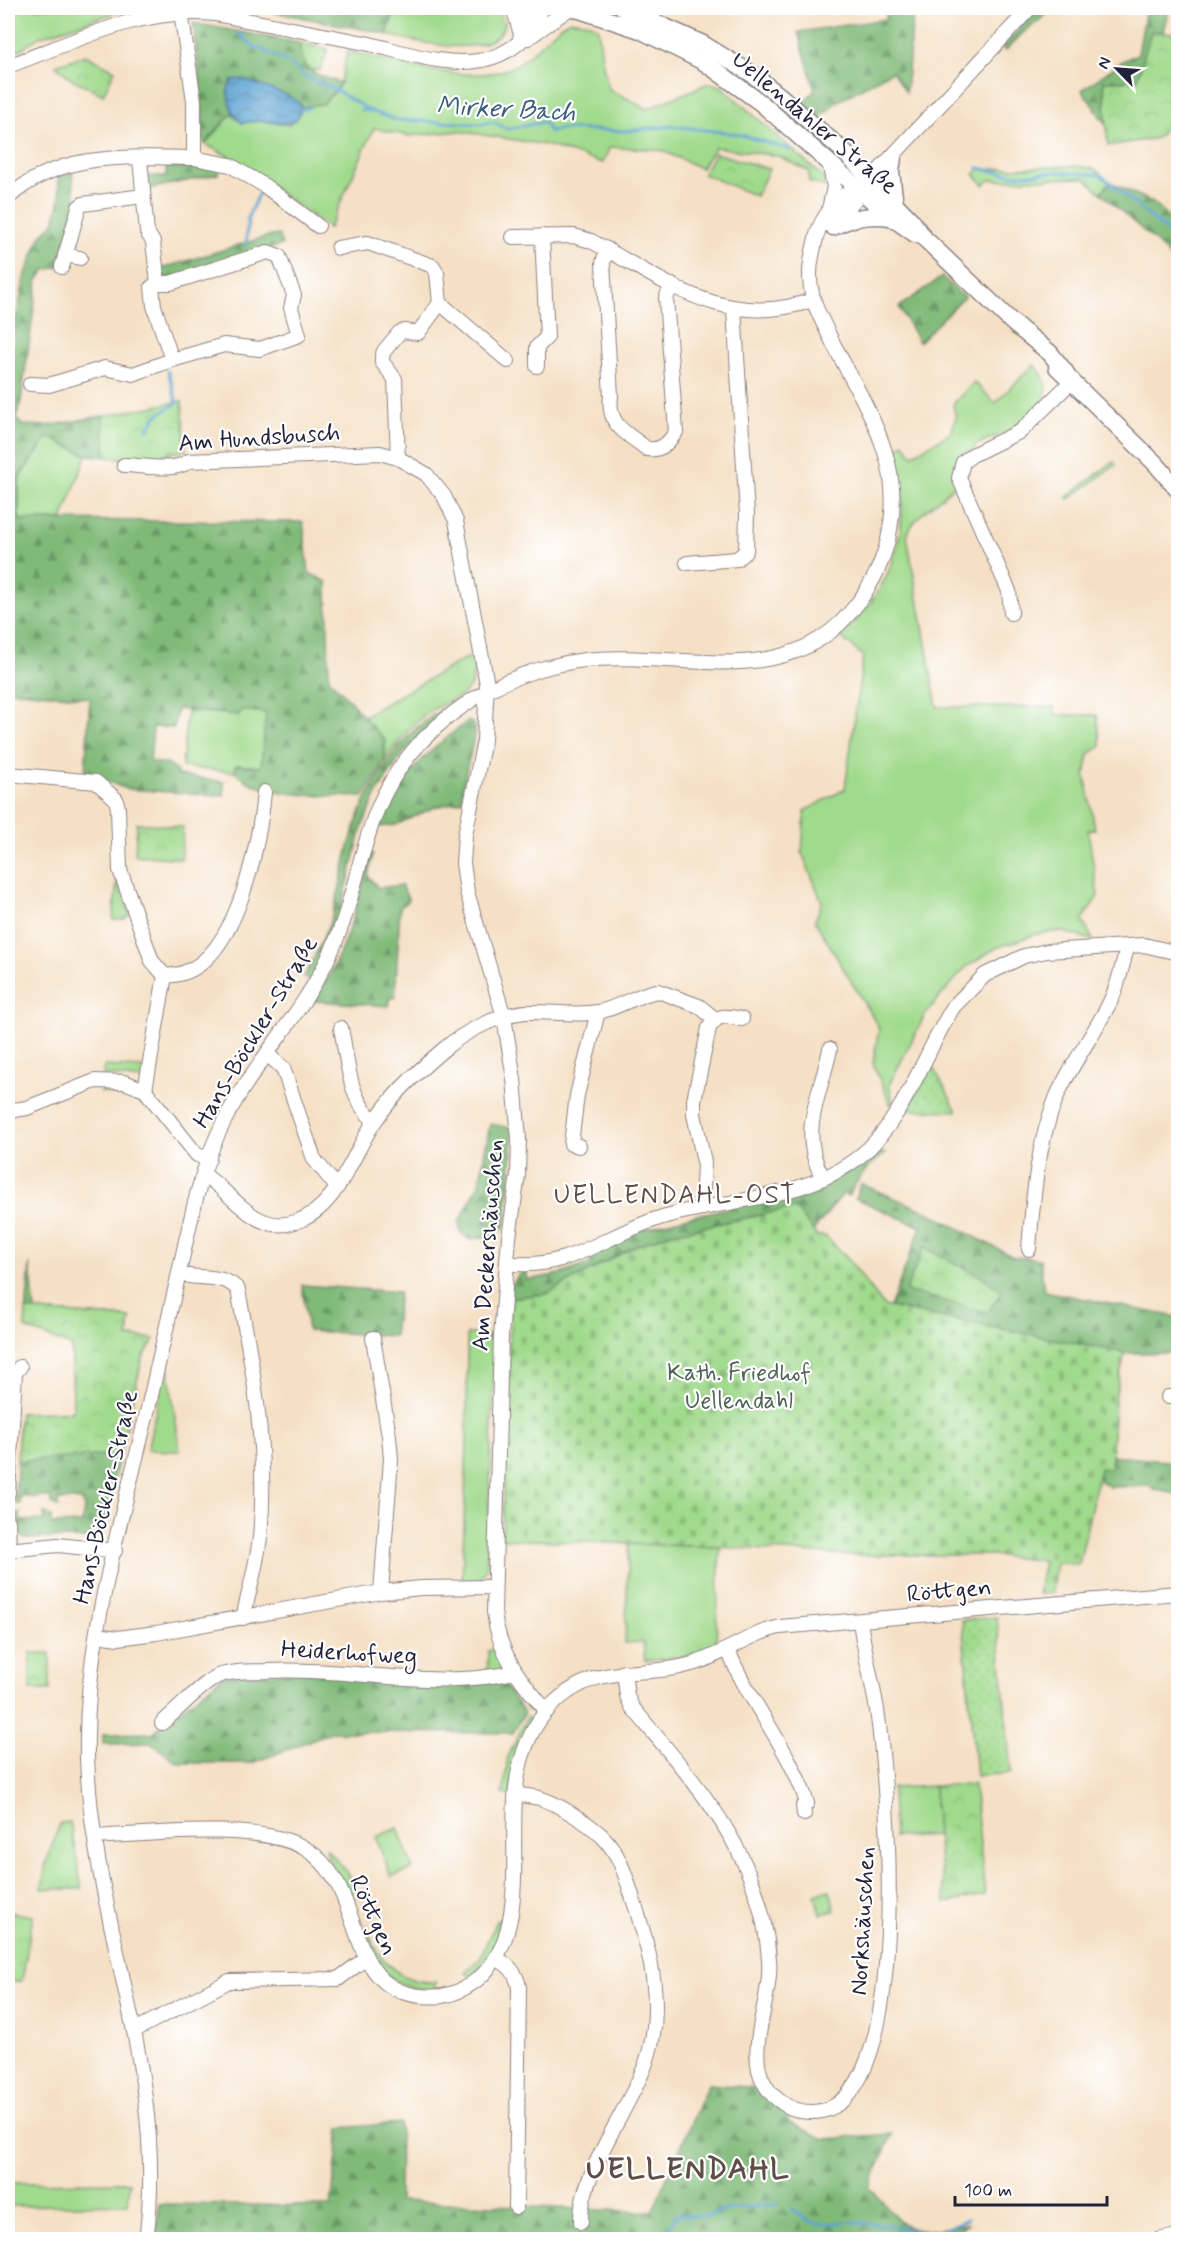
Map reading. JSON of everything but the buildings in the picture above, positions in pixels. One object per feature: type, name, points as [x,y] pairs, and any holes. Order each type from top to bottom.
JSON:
[{"type":"main road","name":"Uellendahler Straße","points":[[572,8],[640,30],[704,62],[761,103],[829,162],[893,211],[911,220],[924,238],[1026,334],[1046,358],[1070,376],[1179,490]]},
{"type":"main road","name":"Uellendahler Straße","points":[[623,8],[682,32],[752,74],[841,150],[863,186]]},
{"type":"main road","points":[[830,220],[846,220],[893,211],[891,172],[893,157]]},
{"type":"street","points":[[513,8],[520,39]]},
{"type":"street","points":[[520,39],[530,8]]},
{"type":"street","points":[[8,66],[129,23],[181,12],[215,14],[453,61],[483,60],[509,51],[534,26],[542,8]]},
{"type":"street","points":[[520,39],[541,31],[572,8]]},
{"type":"street","name":"Hans-Böckler-Straße","points":[[146,2240],[151,2165],[146,2092],[135,2030],[114,1941],[87,1773],[90,1676],[115,1551],[209,1159],[231,1109],[330,955],[343,920],[369,825],[391,780],[433,730],[461,707],[487,691],[521,675],[589,659],[739,664],[780,657],[824,637],[857,605],[885,553],[892,520],[891,480],[883,445],[813,300],[809,268],[815,245],[830,220],[893,157],[1030,8]]},
{"type":"street","points":[[181,12],[194,101],[194,158]]},
{"type":"street","points":[[8,198],[30,181],[59,166],[93,159],[194,158],[230,165],[265,186],[318,226]]},
{"type":"street","points":[[140,159],[147,232],[153,242],[158,283]]},
{"type":"street","points":[[829,162],[834,187],[830,220]]},
{"type":"street","points":[[80,258],[63,261],[79,207],[93,202],[143,196]]},
{"type":"street","points":[[537,366],[537,347],[547,337],[542,236]]},
{"type":"street","points":[[513,237],[574,236],[607,249],[705,302],[734,309],[790,306],[813,300]]},
{"type":"street","points":[[338,248],[368,243],[432,263],[437,273],[440,303],[418,333],[404,330],[384,351],[382,362],[395,379],[398,458]]},
{"type":"street","points":[[607,249],[603,263],[611,396],[609,411],[613,421],[647,449],[652,450],[668,444],[676,432],[666,298],[672,285]]},
{"type":"street","points":[[30,384],[49,385],[105,369],[133,374],[224,345],[260,349],[296,337],[299,333],[291,308],[294,295],[279,256],[272,252],[170,283],[158,283],[152,287],[152,296],[172,360]]},
{"type":"street","points":[[440,303],[508,361]]},
{"type":"street","points":[[687,563],[737,559],[746,551],[747,514],[734,309]]},
{"type":"street","points":[[1011,613],[1009,591],[959,478],[963,462],[972,455],[1021,431],[1070,376]]},
{"type":"street","name":"Am Hundsbusch","points":[[124,465],[173,467],[183,466],[189,461],[360,452],[398,458]]},
{"type":"street","name":"Am Deckershäuschen","points":[[398,458],[426,474],[444,496],[456,521],[487,691],[484,740],[465,835],[463,862],[466,892],[504,1017],[514,1079],[519,1139],[518,1175],[501,1337],[493,1587],[496,1628],[515,1672],[547,1711]]},
{"type":"street","points":[[8,774],[96,782],[116,799],[120,870],[152,961],[165,976]]},
{"type":"street","points":[[165,976],[184,973],[198,964],[226,932],[239,906],[252,863],[259,837],[264,792]]},
{"type":"street","points":[[507,1263],[536,1266],[553,1263],[582,1253],[641,1225],[702,1208],[806,1185],[848,1165],[876,1142],[893,1118],[954,1006],[985,975],[1003,964],[1047,951],[1127,948],[1143,945],[1179,953]]},
{"type":"street","points":[[1029,1249],[1032,1205],[1045,1131],[1074,1061],[1110,1003],[1119,982],[1127,948]]},
{"type":"street","points":[[146,1090],[165,976]]},
{"type":"street","points":[[204,1175],[217,1184],[253,1218],[274,1224],[294,1223],[311,1215],[326,1202],[375,1121],[400,1090],[445,1047],[473,1030],[504,1017],[524,1012],[598,1012],[658,991],[699,1006],[715,1019]]},
{"type":"street","points":[[579,1146],[571,1144],[577,1095],[598,1012]]},
{"type":"street","points":[[702,1208],[704,1162],[694,1114],[694,1100],[709,1028],[715,1019],[724,1015],[742,1019]]},
{"type":"street","points":[[341,1028],[355,1099],[362,1111],[375,1121]]},
{"type":"street","points":[[823,1178],[815,1164],[811,1134],[818,1088],[824,1080],[830,1049]]},
{"type":"street","points":[[267,1054],[283,1068],[314,1159],[336,1186]]},
{"type":"street","points":[[8,1111],[27,1108],[95,1081],[124,1082],[146,1090],[196,1155],[209,1159]]},
{"type":"street","points":[[189,1276],[227,1281],[234,1285],[238,1290],[249,1347],[258,1406],[263,1482],[260,1539],[243,1618]]},
{"type":"street","points":[[372,1338],[390,1436],[391,1459],[381,1592]]},
{"type":"street","points":[[8,1493],[10,1401],[15,1373],[20,1366]]},
{"type":"street","points":[[8,1521],[8,1550],[58,1545],[115,1551]]},
{"type":"street","points":[[97,1635],[118,1638],[243,1618],[381,1592],[421,1588],[493,1587]]},
{"type":"street","name":"Röttgen","points":[[96,1837],[245,1832],[285,1839],[306,1849],[322,1862],[341,1887],[364,1959],[377,1975],[397,1989],[410,1993],[443,1996],[470,1985],[496,1958],[510,1919],[516,1794],[525,1750],[547,1711],[584,1681],[624,1672],[674,1668],[700,1662],[767,1630],[1179,1593]]},
{"type":"street","name":"Norkshäuschen","points":[[624,1672],[627,1696],[632,1707],[713,1805],[747,1867],[760,1904],[770,1961],[769,1989],[758,2042],[757,2062],[762,2080],[781,2102],[794,2109],[812,2113],[832,2109],[854,2090],[861,2076],[880,2009],[886,1966],[888,1835],[885,1781],[877,1709],[860,1621]]},
{"type":"street","points":[[728,1650],[766,1724],[800,1779],[807,1803],[803,1806],[804,1814]]},
{"type":"street","name":"Heiderhofweg","points":[[162,1723],[217,1677],[230,1672],[310,1669],[399,1679],[486,1679],[515,1672]]},
{"type":"street","points":[[516,1794],[540,1798],[585,1823],[602,1836],[615,1853],[625,1872],[640,1919],[655,1983],[654,2029],[646,2062],[591,2178],[582,2207],[581,2222]]},
{"type":"street","points":[[496,1958],[513,1970],[518,1978],[519,1988],[516,2207]]},
{"type":"street","points":[[135,2030],[229,1981],[338,1979],[364,1959]]},
{"type":"street","points":[[1157,2240],[1179,2236]]},
{"type":"green space","points":[[8,8],[130,8],[39,37],[21,49],[8,53]]},
{"type":"green space","points":[[254,8],[395,8],[387,34]]},
{"type":"green space","points":[[395,8],[440,8],[454,12],[468,8],[497,8],[505,23],[498,35],[486,43],[470,46],[434,44],[387,35]]},
{"type":"green space","points":[[884,8],[911,8],[913,14],[906,92],[892,71],[835,103],[821,117],[804,103],[815,90],[798,32],[887,19]]},
{"type":"green space","points":[[1039,8],[1055,8],[1024,32],[1005,51],[1002,48]]},
{"type":"green space","points":[[1146,8],[1169,8],[1163,32],[1151,33],[1137,81],[1104,81],[1106,125],[1082,90],[1123,61],[1138,54]]},
{"type":"green space","points":[[570,20],[590,23],[598,28],[603,66],[609,89],[647,109],[709,83],[721,86],[823,177],[826,187],[809,182],[809,171],[778,156],[715,147],[701,168],[661,150],[610,147],[603,163],[546,145],[460,131],[408,136],[374,128],[329,228],[230,157],[205,144],[233,112],[233,116],[242,123],[261,121],[289,125],[300,113],[301,107],[323,101],[336,90],[343,74],[347,51],[429,70],[452,73],[493,73],[519,63]]},
{"type":"green space","points":[[193,23],[299,43],[307,67],[317,74],[341,83],[323,104],[301,107],[300,104],[282,93],[265,89],[227,92],[233,112],[205,144]]},
{"type":"green space","points":[[1151,32],[1178,33],[1178,125],[1166,127],[1157,138],[1108,146],[1104,81],[1137,81]]},
{"type":"green space","points":[[299,43],[328,49],[320,70],[308,70],[302,61]]},
{"type":"green space","points":[[85,55],[115,70],[103,95],[70,78],[56,65]]},
{"type":"green space","points":[[715,153],[769,169],[756,196],[703,174]]},
{"type":"green space","points":[[1077,166],[1095,169],[1110,182],[1101,193],[1085,178],[989,180],[984,185],[974,174],[980,169]]},
{"type":"green space","points":[[166,167],[221,168],[218,174],[148,189],[147,176],[166,176]]},
{"type":"green space","points":[[72,172],[76,205],[58,267],[45,270],[38,280],[21,400],[16,419],[23,425],[47,426],[103,416],[106,457],[87,455],[48,437],[19,478],[19,520],[303,522],[309,573],[327,582],[329,679],[385,740],[385,760],[363,797],[295,794],[261,787],[246,781],[235,772],[236,765],[261,767],[266,713],[241,710],[239,715],[177,709],[174,728],[153,727],[150,762],[168,764],[177,772],[177,775],[224,782],[224,796],[127,789],[85,773],[90,698],[8,690],[8,429],[12,427],[14,398],[8,397],[15,324],[25,276],[41,235],[54,223],[60,200],[58,176]]},
{"type":"green space","points":[[1110,182],[1152,202],[1178,226],[1178,266],[1157,243],[1101,193]]},
{"type":"green space","points":[[279,235],[282,245],[171,279],[164,277],[160,269],[265,237]]},
{"type":"green space","points":[[942,277],[964,297],[919,342],[899,307]]},
{"type":"green space","points":[[1034,365],[1046,383],[1047,391],[1041,406],[1018,427],[976,446],[969,455],[957,482],[915,521],[907,536],[937,707],[1054,707],[1055,715],[1097,715],[1101,746],[1089,754],[1085,775],[1095,829],[1088,830],[1098,896],[1082,920],[1093,940],[1060,931],[1037,934],[996,948],[965,968],[926,1013],[889,1085],[893,1102],[891,1105],[873,1064],[879,1028],[815,921],[822,902],[802,853],[805,811],[845,789],[863,656],[840,636],[860,616],[875,595],[896,551],[901,527],[902,503],[901,476],[896,449],[904,443],[912,455],[951,433],[956,418],[953,404],[974,382],[995,403]]},
{"type":"green space","points":[[182,401],[186,451],[169,453],[169,463],[106,457],[103,416]]},
{"type":"green space","points":[[48,437],[87,455],[62,520],[19,520],[19,478]]},
{"type":"green space","points":[[1113,462],[1116,465],[1069,499],[1067,497]]},
{"type":"green space","points":[[476,657],[473,660],[474,674],[466,692],[422,717],[402,737],[385,760],[385,740],[362,717],[464,659]]},
{"type":"green space","points":[[445,709],[403,753],[378,791],[362,827],[337,925],[310,981],[304,977],[331,919],[351,841],[368,795],[400,745],[429,719]]},
{"type":"green space","points":[[241,710],[266,712],[261,767],[236,765],[235,772],[182,767],[187,711],[239,715]]},
{"type":"green space","points":[[469,721],[475,725],[462,801],[435,807],[396,825],[378,827],[395,794],[415,767],[439,743]]},
{"type":"green space","points":[[137,823],[183,827],[181,859],[135,855]]},
{"type":"green space","points":[[370,853],[373,854],[368,876],[378,888],[401,885],[409,900],[400,907],[395,998],[390,997],[389,1006],[314,1001],[334,966],[349,930]]},
{"type":"green space","points":[[117,881],[130,914],[125,919],[113,920]]},
{"type":"green space","points":[[931,1063],[957,1111],[907,1110]]},
{"type":"green space","points":[[104,1066],[141,1068],[144,1070],[142,1080],[103,1075]]},
{"type":"green space","points":[[106,1084],[136,1092],[154,1111],[124,1094],[101,1092]]},
{"type":"green space","points":[[490,1124],[512,1128],[511,1173],[505,1226],[494,1235],[469,1240],[461,1233],[459,1222],[479,1184]]},
{"type":"green space","points":[[876,1149],[885,1154],[864,1172],[849,1196],[843,1194],[813,1231],[795,1208],[673,1233],[637,1245],[546,1294],[511,1298],[511,1286],[519,1274],[526,1272],[527,1280],[561,1274],[592,1263],[588,1255],[641,1230],[823,1186],[857,1166]]},
{"type":"green space","points":[[861,1184],[928,1212],[1013,1257],[1040,1259],[1044,1291],[1178,1317],[1178,1353],[1125,1353],[890,1307],[921,1227],[855,1198]]},
{"type":"green space","name":"Kath. Friedhof Uellendahl","points":[[795,1208],[817,1236],[825,1236],[846,1256],[884,1306],[1125,1353],[1115,1397],[1111,1469],[1100,1468],[1079,1564],[1056,1563],[1052,1593],[1038,1594],[1044,1561],[992,1555],[849,1555],[720,1547],[502,1539],[511,1298],[547,1294],[637,1245],[673,1233]]},
{"type":"green space","points":[[924,1247],[982,1277],[1002,1291],[988,1312],[906,1291]]},
{"type":"green space","points":[[30,1264],[35,1311],[130,1318],[128,1337],[154,1339],[142,1359],[101,1536],[92,1534],[91,1540],[27,1539],[16,1529],[15,1513],[20,1513],[20,1521],[44,1520],[44,1513],[47,1513],[51,1516],[51,1524],[82,1523],[84,1507],[81,1500],[58,1500],[58,1507],[51,1504],[50,1497],[20,1497],[20,1504],[15,1504],[20,1413],[73,1412],[72,1346],[25,1328]]},
{"type":"green space","points":[[302,1285],[399,1292],[394,1336],[308,1331]]},
{"type":"green space","points":[[26,1310],[130,1318],[128,1337],[154,1339],[142,1359],[120,1454],[17,1461],[20,1413],[73,1412],[72,1346],[25,1328]]},
{"type":"green space","points":[[467,1334],[491,1335],[495,1340],[487,1569],[478,1581],[462,1582],[467,1441]]},
{"type":"green space","points":[[167,1361],[180,1451],[147,1450]]},
{"type":"green space","points":[[1108,1455],[1174,1462],[1178,1459],[1178,1494],[1154,1490],[1149,1486],[1110,1487],[1100,1481],[1098,1470]]},
{"type":"green space","points":[[629,1544],[720,1547],[716,1645],[686,1656],[645,1661],[643,1642],[625,1643]]},
{"type":"green space","points":[[997,1617],[1011,1773],[976,1776],[962,1620]]},
{"type":"green space","points":[[494,1649],[505,1671],[487,1676],[488,1651]]},
{"type":"green space","points":[[30,1653],[50,1653],[50,1690],[30,1690]]},
{"type":"green space","points":[[302,1672],[394,1681],[502,1681],[524,1713],[513,1733],[331,1732],[253,1763],[177,1763],[152,1743],[103,1744],[103,1734],[152,1733],[223,1676]]},
{"type":"green space","points":[[513,1678],[534,1707],[529,1711],[505,1680]]},
{"type":"green space","points":[[527,1717],[532,1721],[517,1752],[510,1795],[503,1794],[508,1757]]},
{"type":"green space","points":[[974,1784],[985,1895],[945,1903],[934,1786]]},
{"type":"green space","points":[[934,1786],[937,1835],[894,1837],[892,1788]]},
{"type":"green space","points":[[70,1822],[82,1889],[42,1889],[45,1867],[60,1823]]},
{"type":"green space","points":[[398,1828],[413,1869],[391,1877],[376,1837]]},
{"type":"green space","points":[[326,1848],[344,1868],[355,1888],[350,1897],[329,1860]]},
{"type":"green space","points":[[830,1890],[835,1911],[820,1914],[815,1894]]},
{"type":"green space","points":[[8,1912],[33,1916],[22,1981],[8,1982]]},
{"type":"green space","points":[[497,1919],[504,1921],[499,1937],[482,1965],[470,1977],[465,1972],[480,1958]]},
{"type":"green space","points":[[367,1926],[376,1949],[391,1967],[411,1979],[436,1982],[433,1990],[407,1986],[388,1975],[374,1958],[362,1935]]},
{"type":"green space","points":[[708,2084],[759,2088],[793,2115],[786,2121],[824,2139],[892,2134],[869,2187],[902,2223],[910,2228],[931,2230],[967,2224],[949,2240],[156,2240],[159,2204],[331,2206],[340,2128],[400,2123],[399,2201],[652,2212]]},
{"type":"green space","points":[[130,2182],[128,2204],[8,2206],[8,2183]]},
{"type":"water","points":[[244,79],[289,96],[300,104],[300,113],[297,118],[288,123],[261,121],[242,123],[232,109],[228,91],[232,80]]},
{"type":"waterway","name":"Mirker Bach","points":[[238,33],[252,45],[290,63],[304,76],[334,89],[370,111],[397,120],[480,124],[493,122],[508,129],[544,122],[550,132],[561,129],[625,131],[673,126],[738,134],[792,150]]},
{"type":"waterway","points":[[301,110],[309,108]]},
{"type":"waterway","name":"Mirker Bach","points":[[361,110],[370,111]]},
{"type":"waterway","name":"Mirker Bach","points":[[978,168],[1017,175],[1055,172],[1101,175],[1167,231],[1178,250]]},
{"type":"waterway","points":[[246,245],[248,217],[260,190]]},
{"type":"waterway","points":[[147,430],[156,416],[177,403],[168,371]]},
{"type":"waterway","points":[[660,2240],[676,2215],[707,2216],[728,2209],[778,2204]]},
{"type":"waterway","points":[[791,2209],[811,2222],[828,2224],[844,2222]]},
{"type":"waterway","points":[[851,2222],[897,2226],[935,2234],[967,2219]]},
{"type":"district","name":"UELLENDAHL-OST","points":[[675,1194]]},
{"type":"district","name":"UELLENDAHL","points":[[688,2168]]}]
